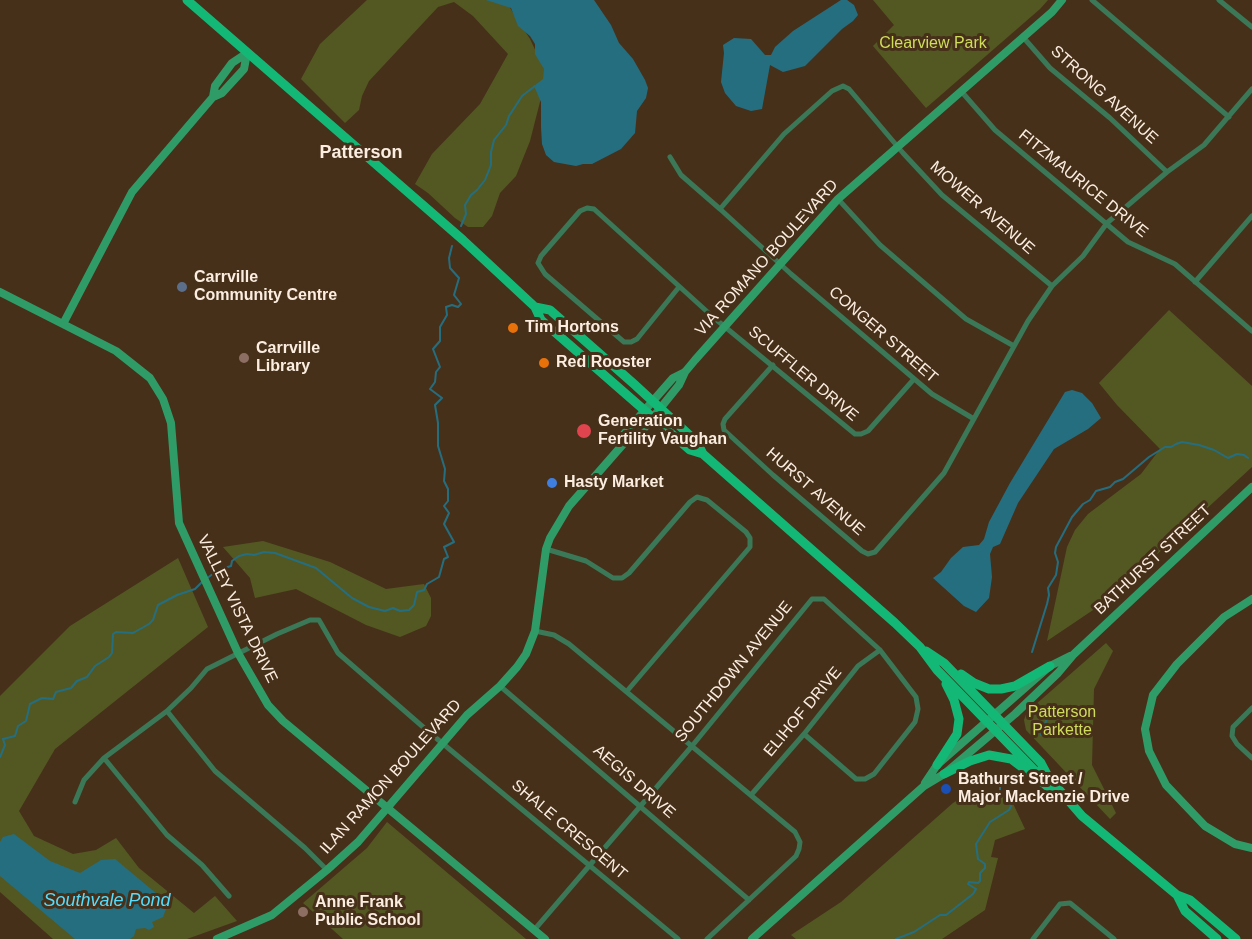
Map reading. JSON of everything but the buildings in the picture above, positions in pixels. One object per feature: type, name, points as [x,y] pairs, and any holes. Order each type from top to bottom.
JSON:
[{"type":"main road","points":[[187,0],[463,240],[535,308],[541,320],[690,450],[703,454]]},
{"type":"main road","points":[[535,308],[550,310],[697,442],[703,454],[852,584],[920,647],[974,683],[989,689],[1015,686],[1050,666]]},
{"type":"main road","points":[[920,647],[941,674],[999,726],[1034,770],[1049,778],[1082,816],[1177,895],[1190,900],[1236,939]]},
{"type":"main road","points":[[944,663],[991,718]]},
{"type":"main road","points":[[937,765],[957,734],[959,719],[954,700],[941,674]]},
{"type":"main road","points":[[944,774],[970,761],[989,755],[1011,759],[1070,802]]},
{"type":"main road","points":[[1177,895],[1185,911],[1217,939]]},
{"type":"street","name":"VIA ROMANO BOULEVARD","points":[[649,414],[679,385],[685,372],[838,199],[1062,0]]},
{"type":"street","points":[[1092,0],[1229,117]]},
{"type":"street","points":[[1219,0],[1252,27]]},
{"type":"street","name":"STRONG AVENUE","points":[[1023,37],[1050,68],[1118,124],[1167,172]]},
{"type":"street","points":[[63,324],[132,192],[213,97],[222,93],[244,69],[247,53]]},
{"type":"street","name":"MOWER AVENUE","points":[[720,209],[784,134],[837,88],[843,86],[849,89],[942,195],[1052,286]]},
{"type":"street","name":"HURST AVENUE","points":[[772,364],[725,418],[724,428],[772,475],[866,553],[878,550],[940,478],[1031,316],[1052,286],[1083,256],[1107,224],[1167,172],[1204,145],[1252,89]]},
{"type":"street","name":"FITZMAURICE DRIVE","points":[[961,91],[995,130],[1128,242],[1175,264],[1252,331]]},
{"type":"street","name":"CONGER STREET","points":[[670,157],[681,175],[780,264],[914,379],[942,401],[974,419]]},
{"type":"street","points":[[838,199],[880,245],[966,319],[1014,346]]},
{"type":"street","name":"SCUFFLER DRIVE","points":[[679,287],[637,339],[624,342],[545,274],[538,263],[541,256],[580,211],[587,208],[599,212],[724,327],[772,364],[850,432],[858,435],[869,430],[914,379]]},
{"type":"street","points":[[1195,282],[1252,216]]},
{"type":"street","points":[[1246,224],[1252,228]]},
{"type":"street","name":"VALLEY VISTA DRIVE","points":[[0,291],[116,351],[150,378],[163,399],[171,423],[179,523],[238,653],[268,705],[283,722],[545,939]]},
{"type":"street","name":"ILAN RAMON BOULEVARD","points":[[217,939],[272,915],[327,870],[358,842],[441,742],[500,686],[526,654],[535,631],[546,549],[550,538],[569,506],[625,442],[624,435],[649,414]]},
{"type":"street","name":"BATHURST STREET","points":[[752,939],[924,786],[944,774],[1058,673],[1074,654],[1252,487]]},
{"type":"street","points":[[546,549],[586,561],[613,578],[622,578],[697,497],[707,500],[746,532],[750,538],[750,547],[627,691]]},
{"type":"street","name":"SOUTHDOWN AVENUE","points":[[535,929],[692,746],[812,599],[824,599],[879,650],[916,697],[918,709],[915,722],[874,774],[865,779],[856,779],[804,734]]},
{"type":"street","points":[[1252,600],[1224,617],[1177,664],[1153,695],[1145,729],[1149,751],[1166,785],[1205,826],[1235,844],[1252,848]]},
{"type":"street","name":"SHALE CRESCENT","points":[[238,653],[310,620],[319,620],[338,653],[441,742],[678,939]]},
{"type":"street","points":[[535,631],[554,635],[569,644],[795,832],[800,842],[796,856],[707,939]]},
{"type":"street","name":"ELIHOF DRIVE","points":[[751,795],[804,734],[858,666],[879,650]]},
{"type":"street","points":[[75,802],[84,780],[104,758],[166,711],[191,688],[207,669],[238,653]]},
{"type":"street","name":"BATHURST STREET","points":[[924,786],[937,765],[1050,666],[1074,654]]},
{"type":"street","name":"AEGIS DRIVE","points":[[500,686],[749,900]]},
{"type":"street","points":[[1252,708],[1233,727],[1232,736],[1252,758]]},
{"type":"street","points":[[166,711],[215,771],[305,848],[327,870]]},
{"type":"street","points":[[104,758],[167,835],[202,865],[229,896]]},
{"type":"street","points":[[1033,939],[1060,904],[1070,903],[1114,939]]},
{"type":"green space","points":[[367,0],[505,0],[530,39],[549,79],[542,94],[530,141],[516,176],[500,193],[492,216],[483,227],[468,227],[415,184],[432,154],[480,104],[508,54],[473,16],[454,2],[438,7],[369,81],[359,110],[345,123],[301,79],[320,44]]},
{"type":"green space","name":"Clearview Park","points":[[873,0],[1048,0],[926,108],[873,46],[894,25]]},
{"type":"green space","points":[[1169,310],[1252,386],[1252,467],[1105,602],[1047,641],[1067,547],[1075,530],[1088,514],[1141,474],[1160,449],[1099,383]]},
{"type":"green space","points":[[263,541],[330,562],[386,589],[424,584],[431,598],[431,616],[426,626],[400,637],[366,625],[296,589],[255,598],[250,578],[223,547]]},
{"type":"green space","points":[[178,558],[208,627],[55,749],[19,811],[34,836],[73,854],[96,850],[116,838],[139,868],[194,913],[215,896],[237,921],[187,939],[53,939],[0,892],[0,696],[70,626]]},
{"type":"green space","name":"Patterson Parkette","points":[[1106,643],[1113,651],[1094,689],[1092,765],[1116,813],[1110,819],[1026,730],[1024,720],[1027,712]]},
{"type":"green space","points":[[971,792],[1008,793],[1025,829],[995,840],[991,857],[998,858],[985,910],[942,939],[796,939],[791,935],[841,902],[953,803]]},
{"type":"green space","points":[[387,822],[526,939],[343,939],[303,903],[367,848]]},
{"type":"water","points":[[486,0],[594,0],[611,25],[619,43],[633,59],[648,88],[646,98],[637,111],[635,133],[621,149],[592,164],[576,166],[554,162],[546,155],[542,144],[541,102],[534,86],[543,79],[544,69],[535,54],[535,44],[530,36],[518,26],[511,8]]},
{"type":"water","points":[[841,0],[847,0],[854,5],[858,15],[853,21],[805,66],[783,72],[770,65],[762,109],[751,111],[736,106],[725,93],[721,82],[723,45],[734,38],[751,39],[765,55],[771,55],[775,47],[793,31]]},
{"type":"water","points":[[1072,390],[1082,393],[1092,403],[1101,418],[1088,429],[1054,449],[1018,503],[1000,544],[993,547],[990,554],[992,577],[989,598],[976,612],[964,606],[933,578],[963,547],[979,545],[984,539],[989,522],[1010,483],[1065,392]]},
{"type":"water","name":"Southvale Pond","points":[[14,834],[50,861],[80,873],[101,860],[115,859],[163,899],[166,909],[163,917],[152,922],[154,927],[149,930],[136,929],[134,936],[130,939],[75,939],[0,876],[0,842],[3,837]]},
{"type":"waterway","points":[[461,226],[466,214],[465,205],[485,180],[491,165],[494,140],[506,125],[522,96],[535,86]]},
{"type":"waterway","points":[[206,579],[218,570],[231,566],[232,561],[239,556],[264,552],[275,553],[316,568],[352,598],[369,607],[385,611],[393,608],[400,611],[409,610],[414,605],[417,592],[424,590],[427,584],[439,577],[444,559],[448,557],[444,547],[454,542],[444,524],[449,513],[444,506],[448,501],[448,489],[444,481],[445,469],[438,446],[435,405],[442,398],[430,389],[440,367],[433,349],[440,341],[440,327],[447,315],[446,307],[452,305],[458,307],[461,304],[454,295],[459,278],[450,268],[449,258],[452,246]]},
{"type":"waterway","points":[[1032,652],[1047,604],[1048,588],[1056,575],[1058,562],[1056,547],[1072,517],[1096,491],[1110,487],[1123,479],[1165,447],[1182,442],[1214,450],[1228,458],[1237,454],[1248,458]]},
{"type":"waterway","points":[[0,757],[5,745],[3,739],[15,736],[18,726],[26,721],[30,704],[42,698],[53,699],[56,692],[71,688],[77,681],[87,677],[95,666],[112,653],[113,634],[116,632],[133,633],[149,624],[153,620],[158,605],[195,589],[202,582]]},
{"type":"waterway","points":[[1041,735],[1051,707]]},
{"type":"waterway","points":[[896,939],[914,932],[940,915],[946,915],[973,894],[976,889],[968,884],[969,882],[978,883],[980,873],[985,868],[985,864],[978,859],[976,844],[990,822],[1009,810],[1011,806],[1000,791],[1000,785],[1006,775]]},
{"type":"place","name":"Carrville Community Centre","points":[[182,287]]},
{"type":"place","name":"Tim Hortons","points":[[513,328]]},
{"type":"place","name":"Carrville Library","points":[[244,358]]},
{"type":"place","name":"Red Rooster","points":[[544,363]]},
{"type":"place","name":"Generation Fertility Vaughan","points":[[584,431]]},
{"type":"place","name":"Hasty Market","points":[[552,483]]},
{"type":"place","name":"Bathurst Street / Major Mackenzie Drive","points":[[946,789]]},
{"type":"place","name":"Anne Frank Public School","points":[[303,912]]},
{"type":"district","name":"Patterson","points":[[361,153]]}]
